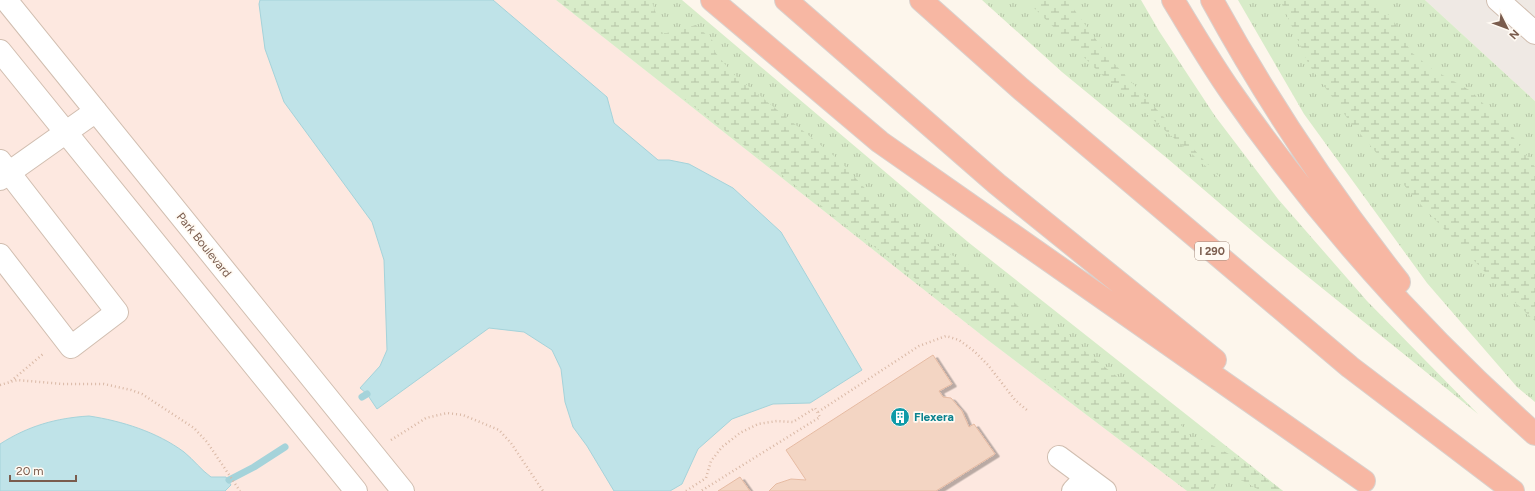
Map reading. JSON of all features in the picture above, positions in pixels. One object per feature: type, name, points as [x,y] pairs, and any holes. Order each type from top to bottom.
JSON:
[{"type":"highway","points":[[712,0],[880,142],[1370,486]]},
{"type":"highway","points":[[786,0],[997,184],[1370,486]]},
{"type":"highway","name":"I 290","points":[[921,0],[1021,89],[1350,367],[1512,491]]},
{"type":"highway","points":[[1173,0],[1230,91],[1340,235],[1390,292],[1483,388],[1535,434]]},
{"type":"highway","points":[[1212,0],[1246,62],[1317,172],[1380,257],[1483,388]]},
{"type":"street","name":"Park Boulevard","points":[[6,0],[403,491]]},
{"type":"street","points":[[1498,0],[1535,33]]},
{"type":"street","points":[[0,51],[356,491]]},
{"type":"street","points":[[0,255],[71,347],[117,312],[3,170],[66,133],[96,111]]},
{"type":"street","points":[[1059,457],[1080,484],[1105,491]]},
{"type":"path","points":[[818,412],[919,346],[946,336],[959,340],[974,351],[988,365],[1015,400],[1028,411]]},
{"type":"path","points":[[0,385],[11,381],[43,354]]},
{"type":"path","points":[[11,381],[64,384],[104,384],[131,390],[153,400],[194,428],[207,442],[240,491]]},
{"type":"path","points":[[686,491],[706,478],[711,462],[722,447],[740,433],[758,424],[777,421],[793,422],[815,408],[818,412],[820,417],[701,491]]},
{"type":"path","points":[[372,453],[426,418],[447,413],[463,415],[499,430],[511,443],[543,491]]},
{"type":"shaded area","points":[[0,0],[556,0],[989,341],[1187,491],[0,491]]},
{"type":"shaded area","points":[[1425,0],[1535,0],[1535,101]]},
{"type":"green space","points":[[556,0],[682,0],[968,242],[1283,491],[1187,491],[989,341]]},
{"type":"green space","points":[[557,0],[649,0],[652,2],[663,34],[696,25],[714,42],[715,52],[732,73],[839,160],[873,197],[948,253],[972,266],[995,284],[1019,307],[1024,320],[1044,323],[1062,333],[1120,379],[1140,384],[1183,420],[1182,429],[1192,441],[1201,439],[1242,461],[1283,491],[1261,491],[1243,481],[1225,475],[1217,482],[1213,491],[1188,491]]},
{"type":"green space","points":[[982,0],[1141,0],[1159,31],[1215,116],[1278,199],[1367,301],[1478,414],[1265,242],[1168,159],[1062,72]]},
{"type":"green space","points":[[1026,0],[1067,0],[1111,60],[1226,184],[1101,74]]},
{"type":"green space","points":[[1238,0],[1425,0],[1535,101],[1535,402],[1517,387],[1427,283],[1304,114]]},
{"type":"green space","points":[[1280,0],[1370,0],[1383,8],[1397,26],[1411,52],[1432,69],[1471,91],[1506,127],[1535,167],[1535,321],[1506,294],[1422,206],[1350,122],[1309,65]]},
{"type":"water","points":[[260,0],[493,0],[607,97],[614,123],[658,160],[669,160],[689,164],[733,188],[781,232],[862,370],[810,403],[773,404],[732,419],[698,449],[682,484],[670,491],[614,491],[587,446],[573,427],[565,402],[561,369],[552,350],[524,332],[489,328],[377,409],[367,394],[360,388],[380,366],[387,350],[384,260],[372,222],[284,102],[265,49],[259,4]]},
{"type":"water","points":[[89,416],[126,424],[151,433],[184,452],[211,477],[226,477],[231,485],[225,491],[0,491],[0,444],[21,432],[43,424]]},
{"type":"building","name":"Flexera","points":[[933,355],[952,384],[939,391],[943,397],[951,398],[962,411],[969,427],[974,424],[995,454],[936,491],[769,491],[776,484],[791,479],[806,480],[786,450]]},
{"type":"building","points":[[740,477],[750,491],[718,491]]},
{"type":"waterway","points":[[362,397],[367,394]]},
{"type":"waterway","points":[[229,480],[254,467],[285,447]]},
{"type":"place","name":"Flexera","points":[[900,417]]}]
